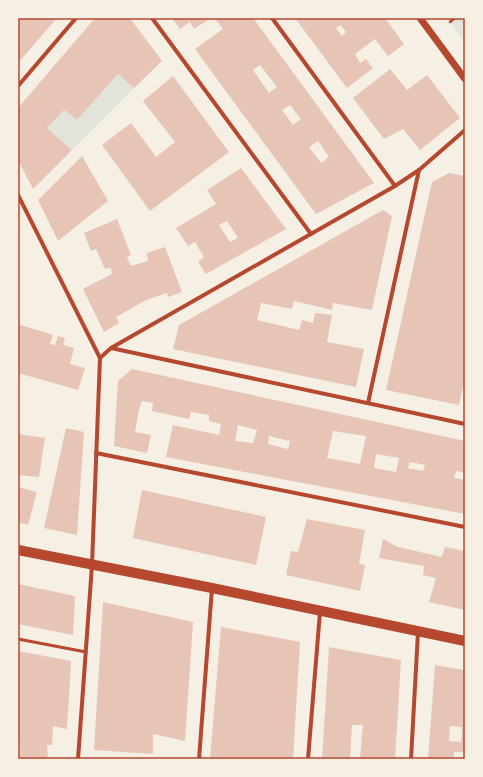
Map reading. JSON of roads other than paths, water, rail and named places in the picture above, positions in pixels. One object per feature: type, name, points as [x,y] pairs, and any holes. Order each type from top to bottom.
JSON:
[{"type":"main road","points":[[18,550],[212,588],[320,612],[465,641]]},
{"type":"street","points":[[18,86],[76,18]]},
{"type":"street","points":[[152,18],[311,234]]},
{"type":"street","points":[[272,18],[395,186]]},
{"type":"street","points":[[420,18],[465,79]]},
{"type":"street","points":[[100,358],[111,348],[395,186],[419,170],[465,130]]},
{"type":"street","points":[[368,403],[419,170]]},
{"type":"street","points":[[18,195],[100,358],[92,564],[78,759]]},
{"type":"street","points":[[111,348],[465,424]]},
{"type":"street","points":[[96,453],[465,527]]},
{"type":"street","points":[[200,759],[212,588]]},
{"type":"street","points":[[308,759],[320,612]]},
{"type":"street","points":[[411,759],[418,632]]},
{"type":"lane","points":[[18,639],[86,652]]}]
